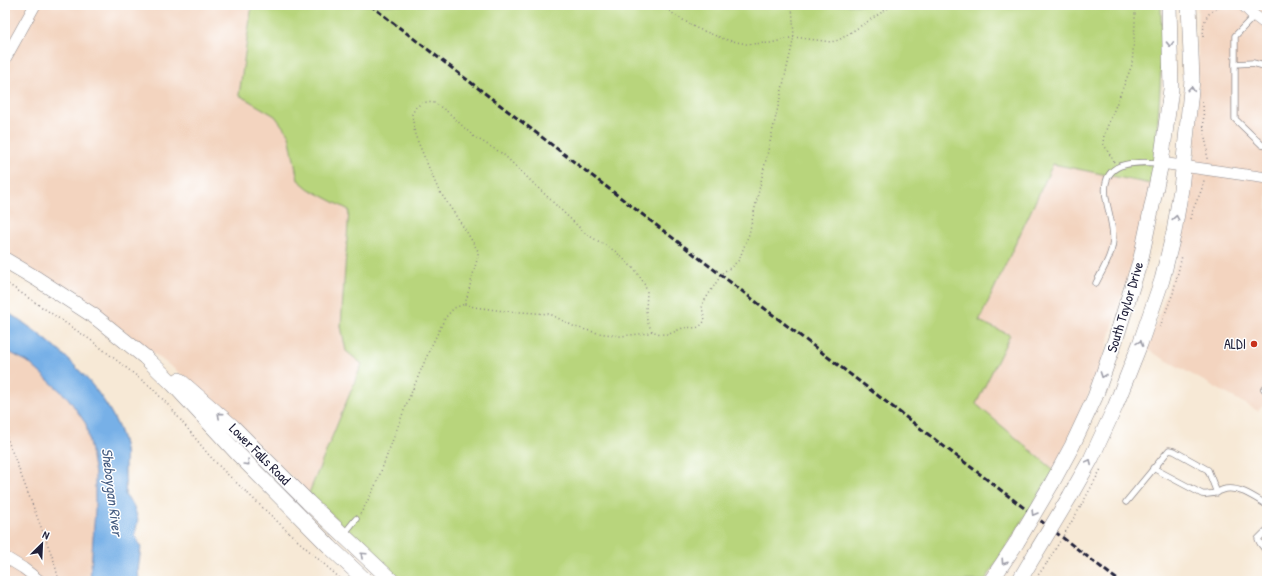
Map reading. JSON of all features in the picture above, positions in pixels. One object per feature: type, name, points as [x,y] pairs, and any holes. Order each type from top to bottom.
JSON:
[{"type":"main road","name":"South Taylor Drive","points":[[991,581],[1017,542],[1072,446],[1095,396],[1116,338],[1141,258],[1161,164],[1171,89],[1169,5]]},
{"type":"main road","name":"South Taylor Drive","points":[[1019,581],[1041,558],[1076,501],[1091,459],[1115,407],[1140,344],[1162,280],[1174,232],[1181,189],[1192,80],[1189,5]]},
{"type":"main road","name":"Lower Falls Road","points":[[5,260],[94,316],[145,357],[163,374],[238,454],[330,547],[366,581]]},
{"type":"main road","name":"Lower Falls Road","points":[[120,337],[185,384],[212,408],[343,536],[392,581]]},
{"type":"street","points":[[5,59],[35,5]]},
{"type":"street","points":[[1243,5],[1254,16],[1267,25]]},
{"type":"street","points":[[1161,164],[1267,178]]},
{"type":"street","points":[[330,547],[343,536]]},
{"type":"street","points":[[5,557],[40,581]]},
{"type":"lane","points":[[1254,16],[1235,36],[1235,119],[1262,145],[1267,146]]},
{"type":"lane","points":[[1235,64],[1253,63],[1266,67]]},
{"type":"lane","points":[[1096,283],[1112,248],[1112,228],[1106,196],[1106,188],[1111,172],[1117,167],[1128,163],[1161,164]]},
{"type":"lane","points":[[1126,502],[1169,450],[1174,451],[1208,470],[1217,493]]},
{"type":"lane","points":[[1153,468],[1202,494],[1209,495],[1225,490],[1238,490],[1267,505]]},
{"type":"lane","points":[[343,536],[356,519]]},
{"type":"lane","points":[[1267,530],[1258,539],[1267,552]]},
{"type":"path","points":[[659,5],[696,28],[724,39],[746,44],[771,43],[794,38],[831,42],[839,40],[893,5]]},
{"type":"path","points":[[465,304],[478,251],[438,189],[415,135],[412,114],[416,107],[424,102],[435,103],[449,113],[473,136],[503,154],[586,234],[615,250],[636,271],[644,283],[647,292],[647,321],[652,331],[661,335],[672,334],[683,328],[694,329],[705,320],[702,308],[703,303],[723,272],[739,260],[749,234],[794,38],[792,5]]},
{"type":"path","points":[[1117,167],[1103,143],[1104,135],[1132,65],[1135,5]]},
{"type":"path","points":[[5,282],[92,341],[152,388],[171,408],[203,449],[223,470],[297,540],[344,581]]},
{"type":"path","points":[[356,519],[365,506],[377,482],[406,405],[439,330],[445,318],[454,308],[465,304],[474,307],[504,311],[550,314],[575,326],[598,333],[620,336],[649,333],[652,331]]},
{"type":"path","points":[[5,433],[54,561],[59,581]]},
{"type":"path","points":[[1034,581],[1041,558],[1076,501]]},
{"type":"shaded area","points":[[5,5],[252,5],[239,95],[275,116],[289,135],[298,180],[309,189],[349,210],[341,326],[346,351],[362,364],[309,493],[189,380],[97,311],[5,253]]},
{"type":"shaded area","points":[[1198,5],[1267,5],[1267,401],[1258,411],[1146,349],[1160,313],[1179,254],[1187,217],[1197,127]]},
{"type":"shaded area","points":[[1053,164],[1151,184],[1144,222],[1100,369],[1054,470],[976,404],[1010,335],[979,321]]},
{"type":"shaded area","points":[[5,350],[28,362],[68,398],[86,424],[95,474],[95,510],[91,569],[87,581],[5,581]]},
{"type":"green space","points":[[252,5],[1161,5],[1160,95],[1151,184],[1053,164],[979,321],[1010,335],[976,404],[1054,470],[985,581],[401,581],[309,493],[362,364],[346,351],[341,326],[349,210],[309,189],[298,180],[289,135],[275,116],[239,95]]},
{"type":"water","name":"Sheboygan River","points":[[5,311],[23,322],[61,352],[95,388],[119,428],[125,449],[125,495],[134,507],[138,519],[135,535],[141,547],[138,571],[139,581],[90,581],[95,510],[95,474],[86,424],[68,398],[28,362],[5,350]]},
{"type":"railway","points":[[370,5],[1119,581]]},
{"type":"place","name":"ALDI","points":[[1254,344]]}]
